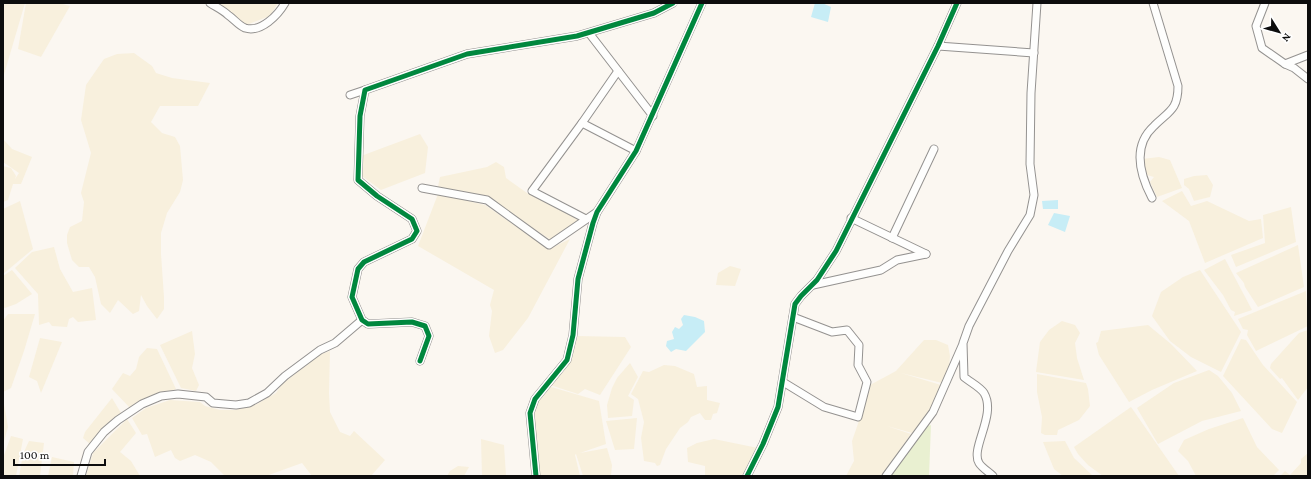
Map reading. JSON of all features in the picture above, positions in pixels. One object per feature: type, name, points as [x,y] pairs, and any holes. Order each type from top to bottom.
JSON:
[{"type":"street","points":[[210,3],[237,23],[251,28],[257,28],[270,20],[285,3]]},
{"type":"street","points":[[350,96],[467,54],[589,33],[654,13],[673,3]]},
{"type":"street","points":[[536,476],[530,413],[535,398],[567,360],[573,335],[578,280],[597,212],[636,151],[653,116],[702,3]]},
{"type":"street","points":[[747,476],[771,427],[783,382],[795,304],[800,296],[812,285],[826,268],[836,252],[851,218],[938,46],[957,3]]},
{"type":"street","points":[[886,476],[933,412],[969,326],[1008,251],[1030,215],[1034,195],[1030,164],[1031,93],[1037,3]]},
{"type":"street","points":[[1152,198],[1140,167],[1139,153],[1145,138],[1153,126],[1172,111],[1178,99],[1178,86],[1153,3]]},
{"type":"street","points":[[1265,3],[1256,26],[1262,48],[1285,64],[1294,68],[1308,79]]},
{"type":"street","points":[[589,33],[653,116]]},
{"type":"street","points":[[938,46],[1034,53]]},
{"type":"street","points":[[1285,64],[1308,55]]},
{"type":"street","points":[[586,219],[532,191],[618,71]]},
{"type":"street","points":[[365,90],[360,116],[358,180],[377,196],[412,219],[417,231],[412,239],[364,262],[358,269],[352,297],[362,320],[368,324],[412,322],[425,326],[429,336],[420,362]]},
{"type":"street","points":[[582,123],[636,151]]},
{"type":"street","points":[[892,238],[934,149]]},
{"type":"street","points":[[422,188],[487,200],[550,245],[597,212]]},
{"type":"street","points":[[812,285],[881,270],[897,260],[926,254],[851,218]]},
{"type":"street","points":[[783,382],[824,407],[858,417],[867,382],[858,365],[859,345],[847,330],[832,332],[793,317]]},
{"type":"street","points":[[81,476],[88,452],[104,432],[118,420],[142,404],[161,396],[178,394],[206,398],[213,403],[218,404],[249,403],[267,394],[285,376],[320,350],[336,343],[362,320]]},
{"type":"street","points":[[963,343],[964,377],[983,392],[986,399],[986,425],[976,453],[979,463],[993,476]]},
{"type":"shaded area","points":[[3,3],[25,3],[3,78]]},
{"type":"shaded area","points":[[26,3],[59,3],[70,6],[41,57],[18,49]]},
{"type":"shaded area","points":[[215,3],[278,3],[270,16],[246,25]]},
{"type":"shaded area","points":[[134,53],[152,66],[156,73],[172,78],[210,83],[198,106],[160,106],[151,122],[162,133],[175,137],[180,146],[183,180],[180,192],[167,213],[161,233],[164,309],[157,319],[141,295],[139,311],[133,314],[118,300],[110,313],[101,304],[95,277],[89,267],[79,267],[72,260],[67,243],[67,235],[70,227],[82,221],[84,202],[81,193],[91,153],[81,120],[86,85],[104,59],[117,54]]},
{"type":"shaded area","points":[[420,134],[428,147],[425,173],[381,190],[362,176],[361,156]]},
{"type":"shaded area","points":[[3,139],[12,149],[32,157],[21,184],[13,184],[8,200],[3,202],[3,166],[11,168],[16,176],[15,179],[19,173],[3,162]]},
{"type":"shaded area","points":[[1159,157],[1170,160],[1182,188],[1157,197],[1150,182],[1154,177],[1147,175],[1142,159]]},
{"type":"shaded area","points":[[496,162],[504,167],[506,178],[527,193],[580,220],[551,240],[484,196],[437,191],[440,177],[487,167]]},
{"type":"shaded area","points":[[1207,175],[1213,185],[1210,197],[1194,201],[1189,189],[1184,185],[1184,179],[1194,176]]},
{"type":"shaded area","points":[[1182,191],[1191,206],[1207,201],[1249,221],[1261,219],[1263,238],[1205,263],[1189,221],[1162,201]]},
{"type":"shaded area","points":[[438,194],[485,205],[549,249],[570,239],[528,318],[503,350],[495,353],[489,336],[492,311],[490,305],[494,290],[418,246]]},
{"type":"shaded area","points":[[20,201],[33,249],[3,274],[3,209]]},
{"type":"shaded area","points":[[1291,207],[1296,242],[1236,267],[1231,255],[1265,243],[1263,215]]},
{"type":"shaded area","points":[[1298,245],[1304,287],[1258,307],[1244,283],[1236,273]]},
{"type":"shaded area","points":[[54,247],[60,269],[73,292],[92,288],[96,320],[78,322],[73,317],[69,319],[67,327],[52,326],[49,322],[39,325],[38,294],[15,268],[32,252]]},
{"type":"shaded area","points":[[1225,259],[1252,310],[1234,316],[1235,312],[1231,310],[1223,295],[1204,270]]},
{"type":"shaded area","points":[[730,266],[741,269],[735,286],[716,285],[718,273]]},
{"type":"shaded area","points":[[12,270],[32,294],[16,304],[5,308],[3,307],[3,276]]},
{"type":"shaded area","points":[[1200,270],[1241,332],[1221,372],[1191,357],[1170,341],[1152,316],[1161,292],[1183,277]]},
{"type":"shaded area","points":[[1306,291],[1308,326],[1256,351],[1247,335],[1248,330],[1243,329],[1238,319]]},
{"type":"shaded area","points":[[8,314],[35,314],[11,388],[3,392],[3,321]]},
{"type":"shaded area","points":[[1062,321],[1075,325],[1080,333],[1075,343],[1077,358],[1084,380],[1036,372],[1040,342],[1049,330]]},
{"type":"shaded area","points":[[1148,325],[1171,344],[1197,371],[1152,390],[1129,402],[1099,355],[1096,343],[1098,342],[1101,331]]},
{"type":"shaded area","points":[[1308,330],[1308,387],[1298,400],[1282,378],[1280,379],[1270,368],[1271,364],[1299,333]]},
{"type":"shaded area","points":[[192,331],[195,354],[192,368],[199,385],[196,391],[181,388],[160,345]]},
{"type":"shaded area","points":[[577,336],[625,337],[631,347],[600,395],[585,389],[578,394],[550,385],[564,371],[572,358]]},
{"type":"shaded area","points":[[40,338],[62,342],[41,393],[37,381],[29,377]]},
{"type":"shaded area","points":[[1241,339],[1246,340],[1263,365],[1297,402],[1282,433],[1272,429],[1223,376]]},
{"type":"shaded area","points":[[924,340],[936,340],[948,345],[950,356],[949,368],[942,383],[901,373],[941,385],[931,411],[912,433],[887,426],[911,434],[882,476],[846,476],[854,461],[852,441],[870,389],[870,385],[896,371]]},
{"type":"shaded area","points":[[147,348],[157,349],[176,389],[131,409],[112,389],[123,373],[130,376],[136,369],[139,357]]},
{"type":"shaded area","points":[[330,351],[330,412],[340,432],[350,436],[354,431],[385,460],[371,476],[312,476],[302,463],[266,476],[225,476],[211,462],[195,455],[180,461],[175,458],[171,450],[155,457],[147,434],[142,435],[132,418],[146,408],[170,400],[200,402],[205,406],[220,410],[235,410],[257,404],[276,393],[282,384],[321,354]]},
{"type":"shaded area","points":[[630,363],[638,377],[628,396],[634,400],[632,416],[608,418],[607,405],[612,388],[617,378]]},
{"type":"shaded area","points":[[664,365],[675,366],[694,374],[697,387],[707,386],[707,400],[720,403],[717,413],[713,414],[711,420],[705,420],[700,413],[691,417],[688,422],[680,428],[666,449],[660,465],[657,466],[655,463],[644,461],[641,438],[644,422],[638,399],[631,394],[643,371],[649,372]]},
{"type":"shaded area","points":[[1209,370],[1218,376],[1232,393],[1241,411],[1202,421],[1158,444],[1137,408],[1174,383]]},
{"type":"shaded area","points":[[1037,374],[1086,383],[1088,389],[1090,406],[1079,420],[1058,430],[1057,435],[1045,435],[1041,433],[1042,417],[1037,392]]},
{"type":"shaded area","points":[[548,386],[599,401],[606,444],[580,453],[607,448],[612,465],[611,476],[583,476],[576,454],[580,476],[539,476],[533,408],[539,396]]},
{"type":"shaded area","points":[[3,398],[8,427],[3,445]]},
{"type":"shaded area","points":[[112,398],[121,413],[105,427],[90,444],[83,438],[85,432]]},
{"type":"shaded area","points":[[1131,407],[1179,476],[1103,476],[1088,465],[1078,454],[1074,447]]},
{"type":"shaded area","points":[[637,418],[634,449],[615,450],[606,421]]},
{"type":"shaded area","points":[[1243,418],[1257,447],[1279,470],[1273,476],[1196,476],[1188,461],[1178,451],[1184,440],[1209,429]]},
{"type":"shaded area","points":[[127,419],[136,433],[120,452],[131,461],[140,476],[86,476],[93,453]]},
{"type":"shaded area","points":[[11,436],[23,439],[16,476],[3,476],[3,458]]},
{"type":"shaded area","points":[[481,439],[504,445],[506,476],[482,476]]},
{"type":"shaded area","points":[[714,439],[758,448],[744,476],[705,476],[705,466],[688,462],[687,448],[697,443]]},
{"type":"shaded area","points":[[29,441],[44,443],[40,476],[19,476],[23,454]]},
{"type":"shaded area","points":[[1065,441],[1074,458],[1093,476],[1063,476],[1054,469],[1043,442]]},
{"type":"shaded area","points":[[1308,453],[1308,476],[1280,476],[1285,471],[1290,475],[1301,463],[1301,459]]},
{"type":"shaded area","points":[[52,457],[74,462],[73,476],[48,476]]},
{"type":"shaded area","points":[[458,466],[469,467],[464,476],[447,476],[450,471]]},
{"type":"green space","points":[[931,425],[929,476],[888,476],[925,427]]},
{"type":"water","points":[[815,3],[822,3],[831,7],[828,22],[811,17]]},
{"type":"water","points":[[1058,200],[1058,209],[1043,209],[1042,201]]},
{"type":"water","points":[[1054,213],[1070,216],[1065,232],[1048,225]]},
{"type":"water","points":[[684,315],[695,317],[704,321],[705,332],[686,351],[676,349],[671,352],[666,346],[667,341],[674,339],[672,332],[675,327],[679,329],[683,325],[681,319]]},
{"type":"cycle path","points":[[420,361],[429,336],[425,326],[412,322],[368,324],[362,320],[352,297],[358,269],[364,262],[412,239],[417,231],[412,219],[377,196],[358,180],[360,116],[365,90],[467,54],[577,36],[654,13],[673,3]]},
{"type":"cycle path","points":[[536,476],[530,413],[535,399],[567,360],[573,335],[578,279],[593,223],[597,212],[636,151],[702,3]]},
{"type":"cycle path","points":[[747,476],[763,444],[778,407],[795,304],[817,280],[836,251],[938,46],[957,3]]}]
